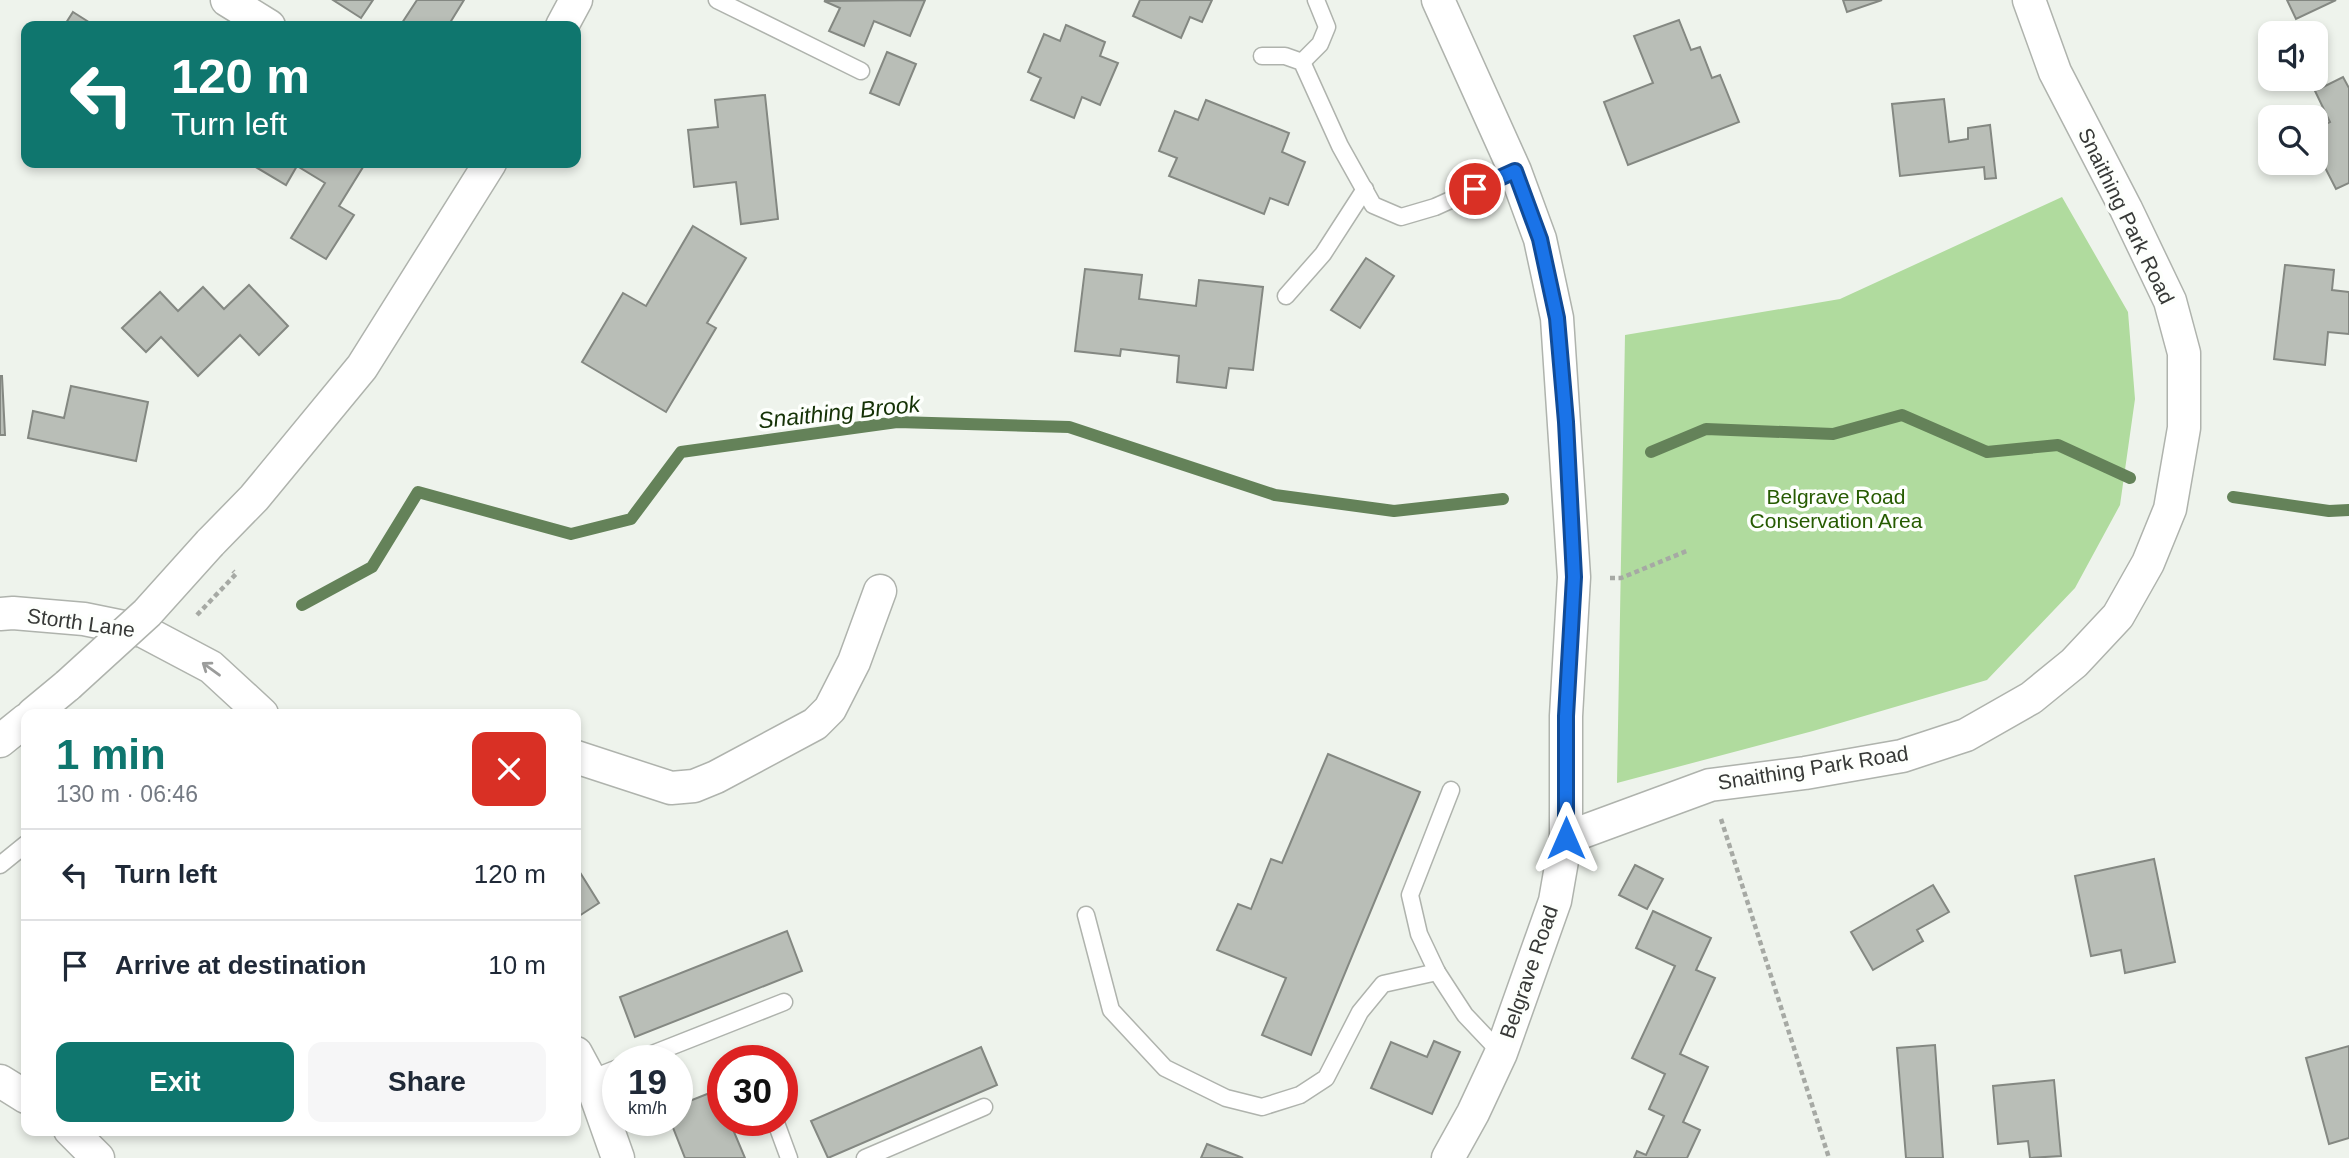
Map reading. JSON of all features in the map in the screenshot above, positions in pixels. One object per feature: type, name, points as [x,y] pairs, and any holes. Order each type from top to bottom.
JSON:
[{"type":"street","points":[[228,0],[261,21]]},
{"type":"street","points":[[565,21],[576,0]]},
{"type":"street","name":"Belgrave Road","points":[[1438,0],[1515,171],[1540,239],[1557,318],[1574,577],[1566,716],[1566,838],[1555,901],[1501,1053],[1448,1158]]},
{"type":"street","name":"Snaithing Park Road","points":[[1566,838],[1710,785],[1805,773],[1902,756],[1966,734],[2031,698],[2074,663],[2118,616],[2148,563],[2170,509],[2182,442],[2184,353],[2170,301],[2055,72],[2029,0]]},
{"type":"street","points":[[39,709],[147,613],[254,498],[362,367],[485,168]]},
{"type":"street","points":[[581,759],[671,788],[694,786],[815,724],[830,709],[854,662],[880,591]]},
{"type":"street","name":"Storth Lane","points":[[7,614],[84,619],[143,631],[211,667],[257,709]]},
{"type":"street","points":[[0,741],[21,724]]},
{"type":"street","points":[[594,1067],[618,1158]]},
{"type":"street","points":[[0,1081],[21,1094]]},
{"type":"street","points":[[76,1136],[98,1158]]},
{"type":"lane","points":[[717,0],[861,71]]},
{"type":"lane","points":[[1302,62],[1320,44],[1327,27],[1316,0]]},
{"type":"lane","points":[[1262,56],[1285,56],[1302,62],[1340,146],[1373,205],[1401,217],[1435,207],[1515,171]]},
{"type":"lane","points":[[1286,296],[1323,254],[1365,189]]},
{"type":"lane","points":[[1451,790],[1410,895],[1419,934],[1437,972],[1465,1015],[1501,1053]]},
{"type":"lane","points":[[0,864],[21,848]]},
{"type":"lane","points":[[1086,915],[1111,1010],[1165,1068],[1226,1098],[1262,1107],[1300,1094],[1326,1078],[1360,1012],[1383,984],[1437,972]]},
{"type":"lane","points":[[675,1045],[785,1002]]},
{"type":"lane","points":[[865,1158],[984,1107]]},
{"type":"lane","points":[[781,1136],[789,1158]]},
{"type":"path","points":[[1574,577],[1621,578],[1689,550]]},
{"type":"path","points":[[1710,785],[1829,1158]]},
{"type":"green space","name":"Belgrave Road Conservation Area","points":[[2062,197],[2128,312],[2135,399],[2120,505],[2075,588],[1987,680],[1813,731],[1617,783],[1625,335],[1840,299]]},
{"type":"building","points":[[333,0],[373,0],[361,18]]},
{"type":"building","points":[[417,0],[464,0],[451,21],[403,21]]},
{"type":"building","points":[[925,0],[910,36],[874,21],[864,46],[829,31],[840,8],[824,1]]},
{"type":"building","points":[[1140,0],[1212,0],[1202,22],[1190,17],[1181,38],[1133,16]]},
{"type":"building","points":[[1843,0],[1882,0],[1847,12]]},
{"type":"building","points":[[2287,0],[2336,0],[2296,19]]},
{"type":"building","points":[[73,12],[87,21],[67,21]]},
{"type":"building","points":[[1679,20],[1691,50],[1700,47],[1712,78],[1720,75],[1739,122],[1628,165],[1604,102],[1653,83],[1634,36]]},
{"type":"building","points":[[1066,25],[1105,42],[1100,56],[1118,63],[1100,105],[1082,97],[1074,118],[1031,100],[1041,78],[1028,72],[1044,34],[1060,41]]},
{"type":"building","points":[[887,52],[916,64],[899,105],[870,93]]},
{"type":"building","points":[[2343,77],[2349,88],[2349,183],[2336,189],[2328,173],[2328,105],[2322,105],[2315,91],[2328,91],[2328,84]]},
{"type":"building","points":[[765,95],[778,219],[741,224],[736,182],[694,187],[688,130],[718,127],[715,100]]},
{"type":"building","points":[[1944,99],[1949,142],[1968,139],[1968,128],[1990,125],[1996,178],[1985,179],[1984,167],[1900,176],[1892,104]]},
{"type":"building","points":[[1206,100],[1289,133],[1282,152],[1305,162],[1288,205],[1270,198],[1264,214],[1169,176],[1177,158],[1159,151],[1175,111],[1198,120]]},
{"type":"building","points":[[257,168],[296,168],[286,185]]},
{"type":"building","points":[[300,168],[362,168],[339,206],[354,215],[326,259],[291,238],[325,183]]},
{"type":"building","points":[[693,226],[746,258],[707,323],[716,328],[666,412],[582,362],[623,293],[646,306]]},
{"type":"building","points":[[1366,258],[1394,276],[1360,328],[1331,310]]},
{"type":"building","points":[[2285,265],[2334,270],[2332,290],[2349,292],[2349,334],[2328,332],[2325,365],[2274,359]]},
{"type":"building","points":[[1085,269],[1142,275],[1139,299],[1196,306],[1199,280],[1263,287],[1253,370],[1229,368],[1226,388],[1177,382],[1179,356],[1121,349],[1120,356],[1075,351]]},
{"type":"building","points":[[249,285],[288,326],[259,355],[240,335],[198,376],[161,337],[146,352],[122,328],[160,292],[178,311],[203,287],[224,309]]},
{"type":"building","points":[[2,376],[5,435],[0,435]]},
{"type":"building","points":[[71,386],[148,402],[136,461],[28,438],[33,411],[64,418]]},
{"type":"building","points":[[1328,754],[1420,792],[1311,1055],[1262,1035],[1286,978],[1217,950],[1238,904],[1251,909],[1271,859],[1282,863]]},
{"type":"building","points":[[2154,859],[2175,962],[2125,973],[2121,950],[2091,956],[2075,876]]},
{"type":"building","points":[[1635,865],[1663,879],[1647,909],[1619,895]]},
{"type":"building","points":[[581,874],[599,903],[581,915]]},
{"type":"building","points":[[1933,885],[1949,912],[1917,930],[1923,941],[1873,970],[1851,932]]},
{"type":"building","points":[[1653,911],[1711,938],[1696,970],[1715,978],[1680,1054],[1708,1067],[1683,1122],[1700,1130],[1687,1158],[1634,1158],[1637,1151],[1646,1155],[1664,1116],[1649,1109],[1665,1074],[1632,1058],[1675,966],[1636,948]]},
{"type":"building","points":[[787,931],[802,971],[635,1037],[620,997]]},
{"type":"building","points":[[1434,1041],[1460,1052],[1432,1114],[1371,1088],[1391,1042],[1427,1057]]},
{"type":"building","points":[[1935,1045],[1943,1158],[1906,1158],[1897,1048]]},
{"type":"building","points":[[2349,1046],[2349,1138],[2329,1144],[2306,1058]]},
{"type":"building","points":[[981,1047],[997,1085],[828,1158],[811,1121]]},
{"type":"building","points":[[2054,1080],[2061,1156],[2030,1158],[2028,1141],[1998,1144],[1993,1086]]},
{"type":"building","points":[[707,1094],[707,1136],[736,1136],[745,1158],[685,1158],[676,1136],[693,1136],[693,1100]]},
{"type":"building","points":[[1207,1144],[1243,1158],[1201,1158]]},
{"type":"waterway","name":"Snaithing Brook","points":[[1651,452],[1706,429],[1833,434],[1902,415],[1987,452],[2058,445],[2130,478]]},
{"type":"waterway","name":"Snaithing Brook","points":[[302,605],[372,567],[418,492],[571,534],[631,519],[681,452],[897,422],[1069,427],[1275,495],[1394,511],[1503,499]]},
{"type":"waterway","name":"Snaithing Brook","points":[[2233,497],[2329,511],[2349,510]]},
{"type":"route","points":[[1475,189],[1515,171],[1540,239],[1557,318],[1566,422],[1574,577],[1566,716],[1566,838]]}]
